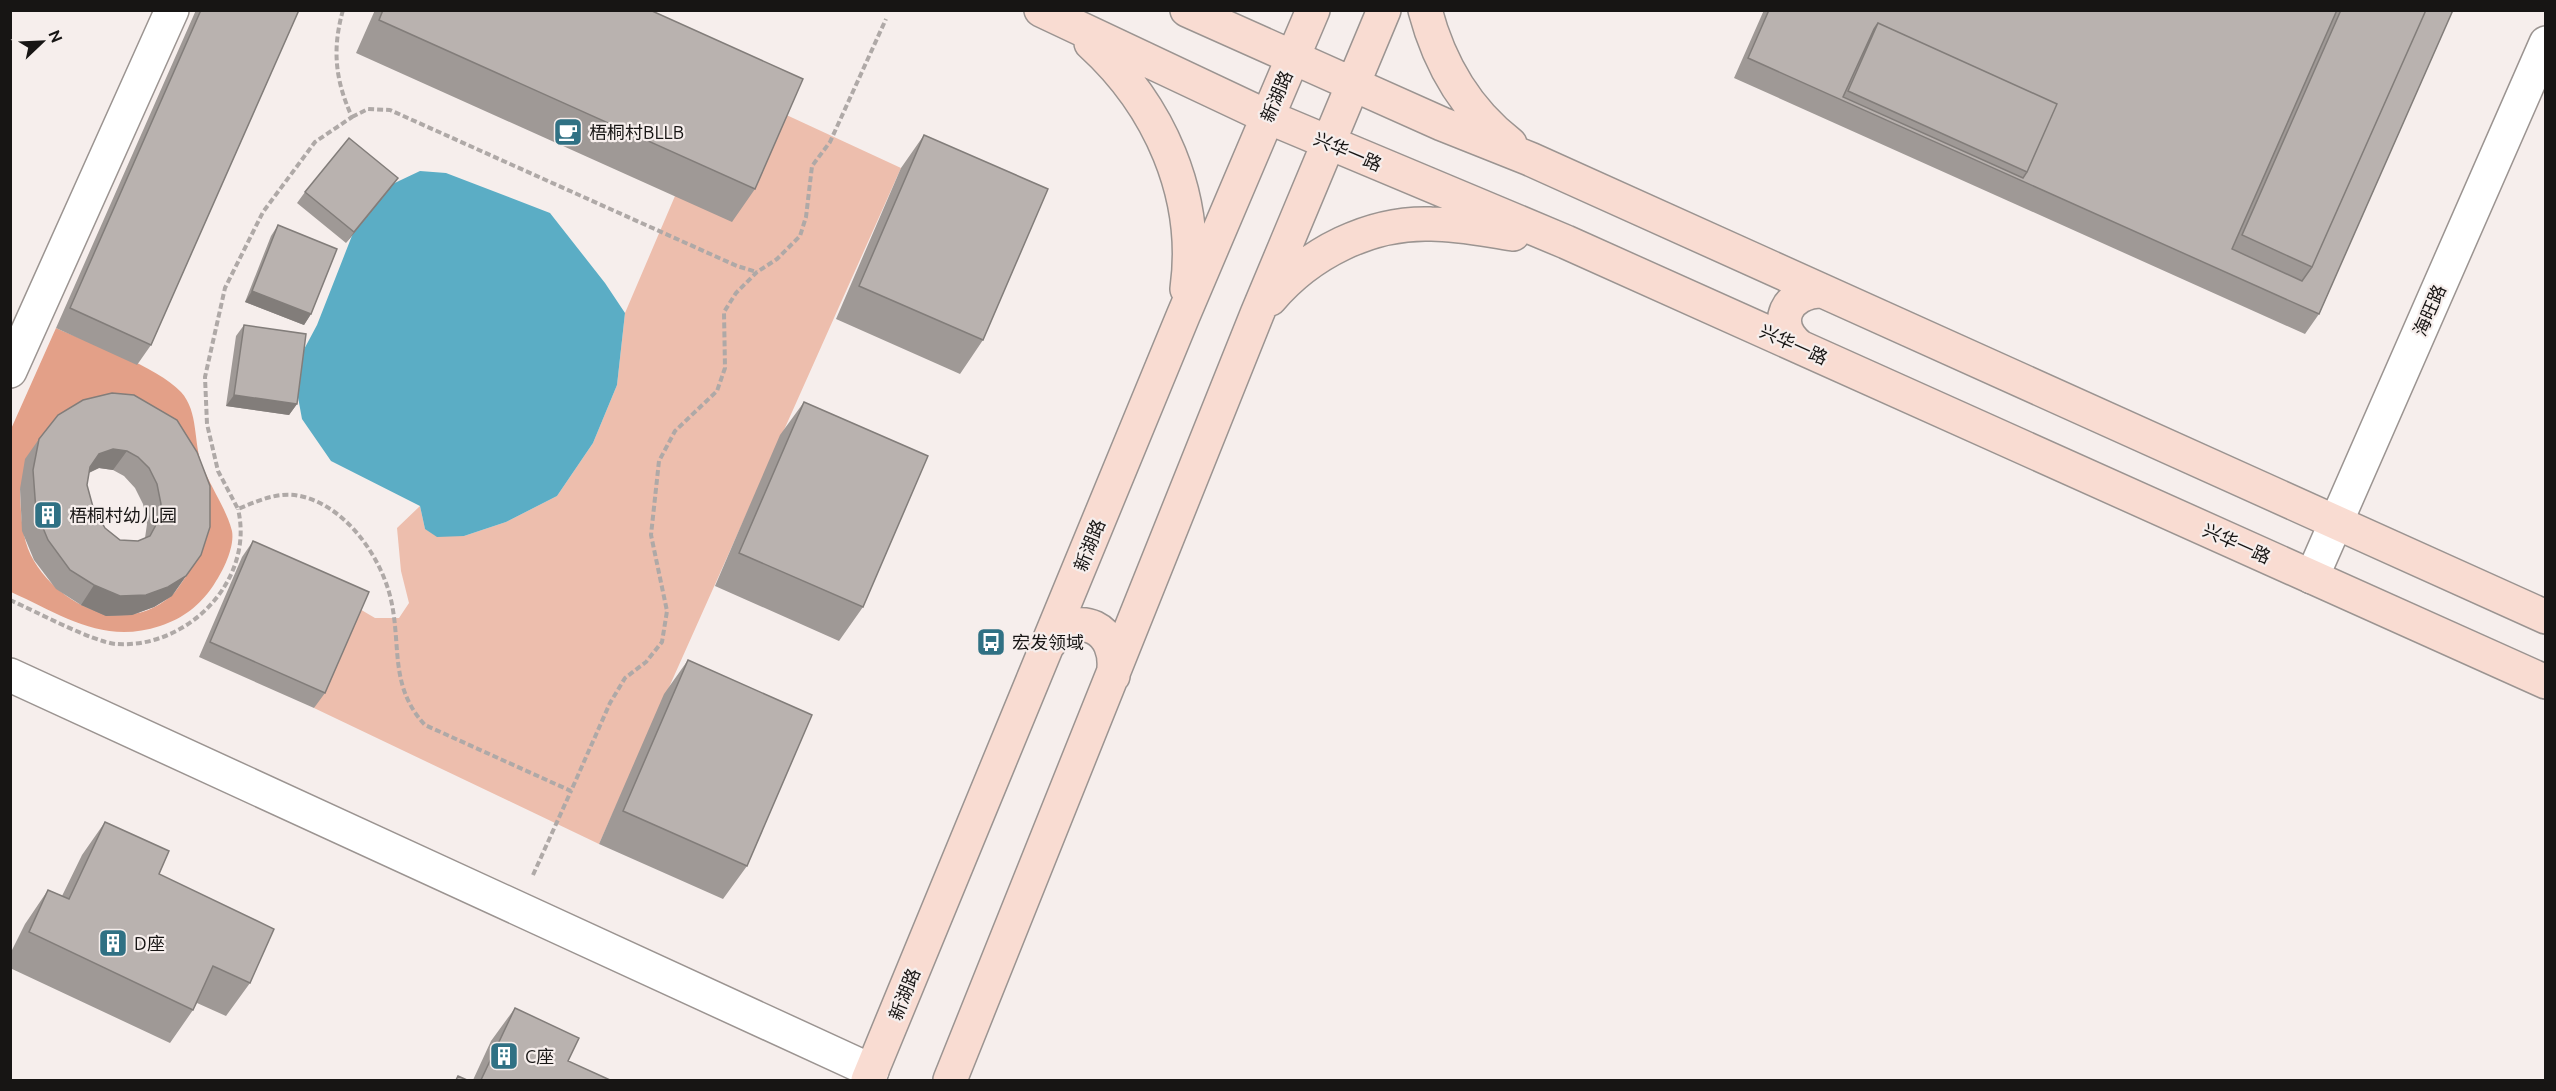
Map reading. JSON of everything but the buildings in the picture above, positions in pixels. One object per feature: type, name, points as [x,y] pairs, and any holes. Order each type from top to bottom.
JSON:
[{"type":"main road","points":[[1187,10],[1530,159],[2546,617]]},
{"type":"main road","name":"新湖路","points":[[870,1076],[1183,316],[1313,10]]},
{"type":"main road","points":[[950,1080],[1257,314],[1330,144],[1384,10]]},
{"type":"main road","points":[[1425,10],[1434,41],[1450,75],[1472,107],[1499,135],[1530,159]]},
{"type":"main road","points":[[1049,14],[1086,38],[1134,87],[1168,147],[1186,213],[1189,248],[1183,316]]},
{"type":"main road","name":"兴华一路","points":[[1049,14],[1268,117],[1566,242],[2546,682]]},
{"type":"main road","points":[[1257,314],[1304,266],[1332,248],[1395,226],[1429,224],[1463,226],[1566,242]]},
{"type":"main road","points":[[1800,347],[1793,342],[1785,326],[1787,309],[1799,295],[1822,291]]},
{"type":"main road","points":[[1047,646],[1060,631],[1070,626],[1093,627],[1110,642],[1114,652],[1113,676]]},
{"type":"street","points":[[10,371],[172,10]]},
{"type":"street","name":"海旺路","points":[[2313,577],[2546,43]]},
{"type":"street","points":[[10,675],[518,908],[870,1076]]},
{"type":"path","points":[[343,10],[337,31],[334,59],[341,92],[352,117]]},
{"type":"path","points":[[518,908],[610,703],[625,678],[646,662],[662,642],[667,611],[651,535],[659,461],[675,431],[717,391],[725,368],[724,312],[736,293],[757,272],[777,259],[800,236],[806,217],[812,166],[830,142],[886,19]]},
{"type":"path","points":[[10,600],[115,644],[144,642],[166,635],[191,622],[212,606],[226,584],[240,552],[243,527],[238,509],[218,471],[207,424],[205,377],[225,288],[242,249],[270,203],[315,142],[368,109],[390,110],[737,266],[757,272]]},
{"type":"path","points":[[238,509],[279,495],[299,495],[338,514],[367,548],[389,592],[398,668],[403,692],[414,713],[425,725],[571,791]]},
{"type":"shaded area","points":[[780,112],[901,168],[599,844],[314,708],[358,608],[375,618],[399,618],[409,603],[401,571],[397,528],[420,506],[425,529],[464,536],[506,522],[557,496],[593,443],[617,385],[625,313],[675,196]]},
{"type":"shaded area","points":[[56,328],[140,364],[170,382],[181,392],[191,409],[202,465],[232,531],[232,545],[227,560],[217,581],[202,600],[190,611],[169,623],[139,631],[120,632],[83,625],[11,592],[11,429]],"holes":[[[98,413],[188,574],[171,596],[153,608],[134,614],[115,615],[96,611],[78,603],[61,592],[34,561],[26,544],[22,526],[20,489]]]},
{"type":"water","points":[[420,171],[446,173],[550,213],[605,283],[625,313],[617,385],[593,443],[557,496],[506,522],[464,536],[437,537],[425,529],[420,506],[331,461],[302,419],[293,370],[317,325],[355,228],[382,189]]},
{"type":"place","name":"梧桐村BLLB","points":[[568,132]]},
{"type":"place","name":"梧桐村幼儿园","points":[[48,515]]},
{"type":"place","name":"宏发领域","points":[[991,642]]},
{"type":"place","name":"D座","points":[[113,943]]},
{"type":"place","name":"C座","points":[[504,1056]]}]
